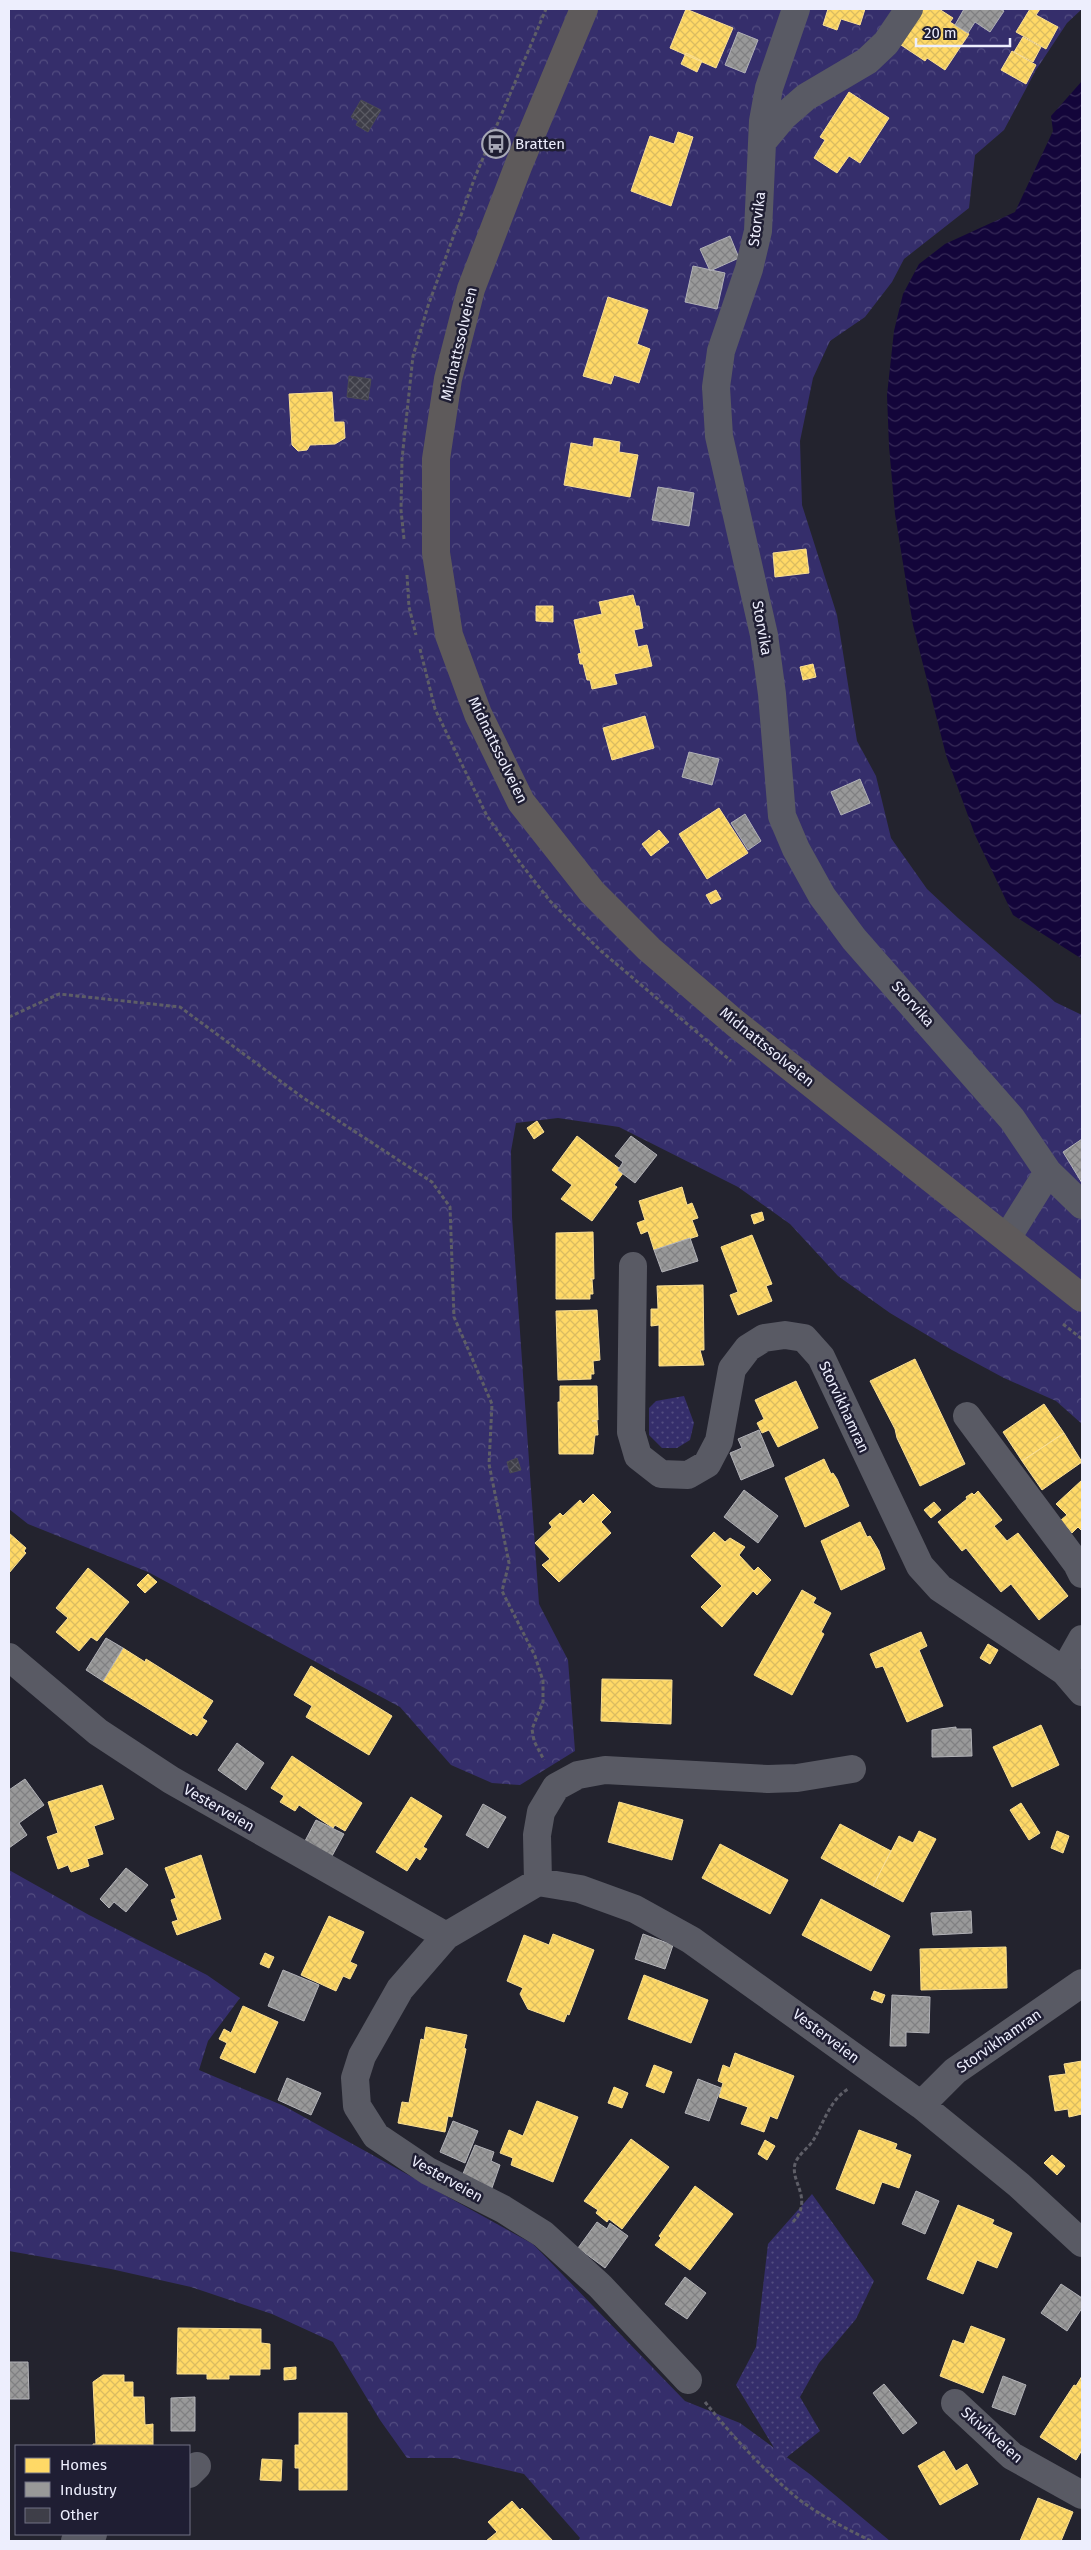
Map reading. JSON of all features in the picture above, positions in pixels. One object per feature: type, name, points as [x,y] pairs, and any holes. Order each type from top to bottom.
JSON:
[{"type":"main road","name":"Midnattssolveien","points":[[584,9],[519,164],[471,289],[448,379],[436,459],[436,553],[449,635],[478,714],[521,802],[592,892],[649,949],[735,1023],[1007,1238],[1053,1277],[1082,1298]]},
{"type":"street","name":"Storvika","points":[[796,9],[769,88],[763,141],[758,231],[746,277],[721,351],[716,387],[719,436],[764,635],[772,694],[782,816],[796,849],[822,896],[854,939],[1012,1119],[1048,1172],[1082,1205]]},
{"type":"street","points":[[763,141],[783,117],[806,97],[867,62],[886,42],[909,9]]},
{"type":"street","points":[[1007,1238],[1048,1172]]},
{"type":"street","name":"Storvikhamran","points":[[633,1266],[631,1432],[638,1456],[661,1474],[688,1475],[707,1464],[719,1441],[732,1369],[748,1348],[764,1338],[785,1336],[804,1338],[821,1357],[920,1566],[940,1588],[1064,1671],[1082,1692]]},
{"type":"street","points":[[967,1416],[1077,1564],[1082,1574]]},
{"type":"street","points":[[1064,1671],[1082,1640]]},
{"type":"street","name":"Vesterveien","points":[[9,1657],[98,1732],[171,1780],[446,1936]]},
{"type":"street","points":[[538,1882],[537,1835],[541,1812],[556,1787],[578,1774],[605,1770],[768,1779],[797,1778],[852,1769]]},
{"type":"street","name":"Vesterveien","points":[[688,2380],[600,2286],[543,2234],[503,2210],[428,2171],[376,2136],[357,2106],[354,2078],[362,2056],[400,1989],[446,1936],[538,1882],[580,1889],[635,1909],[691,1940],[921,2105],[1019,2185],[1082,2243]]},
{"type":"street","name":"Storvikhamran","points":[[921,2105],[955,2071],[1082,1983]]},
{"type":"street","name":"Skivikveien","points":[[955,2403],[1012,2456],[1082,2495]]},
{"type":"street","points":[[75,2541],[90,2535]]},
{"type":"path","points":[[404,549],[401,510],[402,459],[414,356],[428,306],[474,177],[546,9]]},
{"type":"path","points":[[406,568],[409,607],[434,709],[487,816],[550,901],[601,951],[738,1067]]},
{"type":"path","points":[[9,1017],[60,994],[180,1007],[302,1096],[432,1182],[446,1201],[450,1207],[454,1317],[492,1404],[489,1464],[509,1563],[502,1591],[535,1656],[543,1681],[543,1702],[532,1729],[534,1741],[556,1787]]},
{"type":"path","points":[[1059,1320],[1082,1339]]},
{"type":"path","points":[[793,2222],[799,2216],[802,2191],[795,2176],[795,2164],[813,2141],[841,2093],[872,2070]]},
{"type":"path","points":[[688,2380],[732,2435],[801,2500],[831,2521],[870,2541]]},
{"type":"green space","points":[[9,9],[1082,9],[1067,23],[1036,70],[1004,130],[975,155],[969,208],[904,259],[892,282],[865,317],[830,341],[813,378],[800,441],[802,505],[837,615],[857,741],[876,776],[891,838],[927,889],[958,918],[1055,1002],[1082,1015],[1082,1424],[1056,1401],[1004,1378],[890,1313],[838,1276],[790,1224],[738,1187],[619,1127],[558,1118],[516,1123],[511,1151],[512,1217],[539,1604],[568,1660],[575,1751],[520,1785],[492,1783],[451,1765],[400,1707],[148,1572],[28,1524],[9,1509]]},
{"type":"green space","points":[[684,1396],[694,1423],[690,1440],[677,1448],[662,1448],[649,1435],[649,1408],[656,1401]]},
{"type":"green space","points":[[9,1870],[89,1915],[207,1975],[240,1998],[208,2041],[199,2070],[284,2106],[533,2244],[685,2401],[740,2423],[811,2475],[890,2541],[578,2541],[580,2538],[524,2474],[455,2458],[407,2458],[380,2420],[333,2342],[272,2314],[191,2287],[111,2269],[9,2251]]},
{"type":"green space","points":[[812,2194],[874,2281],[856,2319],[819,2363],[800,2397],[820,2431],[782,2461],[736,2385],[756,2347],[768,2244]]},
{"type":"water","points":[[1082,81],[1082,959],[1013,915],[975,835],[946,755],[913,625],[895,514],[887,395],[894,331],[903,294],[919,264],[945,244],[1015,212],[1053,131],[1051,116]]},
{"type":"building: Homes","points":[[686,9],[733,28],[716,68],[670,48]]},
{"type":"building: Homes","points":[[828,9],[865,9],[860,25],[841,19],[837,30],[823,25]]},
{"type":"building: Homes","points":[[921,9],[939,9],[953,18],[950,22],[969,34],[945,70],[927,58],[925,61],[898,43]]},
{"type":"building: Homes","points":[[1030,9],[1040,9],[1036,15],[1058,27],[1046,49],[1016,32]]},
{"type":"building: Homes","points":[[1023,37],[1041,47],[1033,62],[1014,52]]},
{"type":"building: Homes","points":[[1012,51],[1036,65],[1026,84],[1001,70]]},
{"type":"building: Homes","points":[[686,53],[702,61],[697,72],[681,64]]},
{"type":"building: Homes","points":[[849,92],[889,118],[860,163],[849,156],[837,173],[814,158],[825,140],[820,137]]},
{"type":"building: Homes","points":[[678,132],[693,137],[671,206],[631,191],[650,136],[674,144]]},
{"type":"building: Homes","points":[[608,297],[648,310],[637,344],[650,349],[639,383],[614,375],[611,384],[583,376]]},
{"type":"building: Homes","points":[[332,392],[334,422],[344,422],[345,438],[335,444],[310,445],[307,450],[298,451],[292,445],[289,394]]},
{"type":"building: Homes","points":[[594,438],[620,442],[619,452],[638,455],[630,497],[564,485],[571,443],[593,447]]},
{"type":"building: Homes","points":[[806,549],[809,573],[775,577],[773,553]]},
{"type":"building: Homes","points":[[633,595],[636,606],[639,606],[643,628],[634,630],[638,647],[647,645],[652,666],[614,674],[617,684],[592,689],[590,680],[587,680],[583,664],[580,664],[578,654],[581,653],[574,620],[602,614],[599,602]]},
{"type":"building: Homes","points":[[536,606],[553,606],[553,622],[536,621]]},
{"type":"building: Homes","points":[[813,664],[816,677],[803,680],[800,667]]},
{"type":"building: Homes","points":[[645,716],[654,748],[612,760],[603,728]]},
{"type":"building: Homes","points":[[719,808],[748,853],[707,879],[679,834]]},
{"type":"building: Homes","points":[[659,830],[669,842],[651,856],[642,844]]},
{"type":"building: Homes","points":[[716,890],[721,899],[711,904],[706,895]]},
{"type":"building: Homes","points":[[537,1121],[544,1132],[534,1139],[527,1128]]},
{"type":"building: Homes","points":[[577,1136],[624,1172],[614,1185],[617,1187],[592,1221],[561,1199],[572,1185],[552,1170]]},
{"type":"building: Homes","points":[[682,1187],[687,1205],[692,1203],[698,1218],[692,1220],[698,1236],[654,1250],[648,1231],[641,1234],[637,1223],[645,1220],[639,1201]]},
{"type":"building: Homes","points":[[762,1212],[764,1220],[754,1224],[751,1215]]},
{"type":"building: Homes","points":[[593,1232],[594,1279],[592,1279],[593,1294],[590,1294],[590,1299],[556,1299],[556,1233]]},
{"type":"building: Homes","points":[[752,1235],[772,1284],[766,1286],[772,1301],[738,1315],[730,1295],[738,1292],[721,1247]]},
{"type":"building: Homes","points":[[703,1285],[704,1350],[700,1350],[704,1365],[659,1366],[659,1325],[651,1326],[651,1309],[658,1309],[657,1286]]},
{"type":"building: Homes","points":[[597,1310],[600,1360],[593,1361],[594,1374],[591,1374],[591,1379],[558,1380],[556,1311]]},
{"type":"building: Homes","points":[[915,1359],[965,1464],[920,1486],[897,1438],[895,1429],[870,1381]]},
{"type":"building: Homes","points":[[796,1381],[818,1428],[778,1447],[769,1430],[762,1433],[757,1423],[764,1419],[755,1400]]},
{"type":"building: Homes","points":[[560,1386],[597,1386],[598,1420],[592,1421],[597,1421],[598,1435],[595,1435],[593,1454],[559,1454],[558,1402],[560,1402]]},
{"type":"building: Homes","points":[[1044,1404],[1064,1433],[1022,1461],[1003,1432]]},
{"type":"building: Homes","points":[[1064,1433],[1082,1462],[1042,1490],[1022,1461]]},
{"type":"building: Homes","points":[[824,1459],[831,1474],[833,1473],[837,1479],[849,1506],[805,1527],[785,1478]]},
{"type":"building: Homes","points":[[1082,1480],[1082,1531],[1078,1527],[1072,1533],[1061,1520],[1067,1515],[1056,1504]]},
{"type":"building: Homes","points":[[978,1491],[1002,1520],[994,1526],[1007,1541],[1018,1533],[1068,1596],[1039,1620],[1011,1584],[1001,1592],[966,1548],[962,1551],[938,1522],[967,1499],[966,1497],[972,1493],[974,1495]]},
{"type":"building: Homes","points":[[593,1494],[611,1512],[601,1522],[611,1533],[559,1582],[542,1565],[550,1559],[535,1543],[552,1527],[549,1523],[560,1513],[563,1516],[580,1500],[583,1504]]},
{"type":"building: Homes","points":[[934,1502],[941,1510],[931,1518],[924,1510]]},
{"type":"building: Homes","points":[[860,1522],[867,1537],[870,1536],[879,1551],[885,1569],[841,1590],[821,1541]]},
{"type":"building: Homes","points":[[714,1532],[725,1542],[730,1538],[745,1547],[739,1555],[754,1571],[758,1567],[771,1580],[757,1595],[753,1591],[722,1627],[701,1607],[722,1586],[691,1556]]},
{"type":"building: Homes","points":[[9,1533],[26,1548],[24,1551],[26,1553],[9,1573]]},
{"type":"building: Homes","points":[[88,1568],[129,1602],[97,1641],[91,1637],[79,1651],[56,1632],[68,1618],[56,1608]]},
{"type":"building: Homes","points":[[148,1574],[157,1582],[145,1593],[137,1585]]},
{"type":"building: Homes","points":[[802,1590],[816,1598],[813,1603],[831,1613],[821,1632],[824,1634],[792,1695],[754,1675]]},
{"type":"building: Homes","points":[[921,1632],[927,1646],[919,1650],[943,1706],[907,1722],[883,1666],[876,1668],[870,1654]]},
{"type":"building: Homes","points":[[988,1644],[998,1650],[990,1664],[980,1658]]},
{"type":"building: Homes","points":[[123,1648],[145,1662],[146,1659],[213,1701],[202,1718],[207,1721],[197,1736],[193,1733],[191,1735],[103,1681]]},
{"type":"building: Homes","points":[[311,1666],[392,1716],[369,1755],[306,1717],[312,1706],[294,1695]]},
{"type":"building: Homes","points":[[602,1679],[672,1680],[671,1724],[601,1721]]},
{"type":"building: Homes","points":[[1041,1725],[1059,1765],[1012,1787],[993,1747]]},
{"type":"building: Homes","points":[[292,1756],[362,1803],[345,1831],[335,1825],[333,1828],[299,1805],[295,1811],[280,1802],[284,1796],[271,1788]]},
{"type":"building: Homes","points":[[102,1785],[114,1819],[94,1826],[103,1854],[87,1859],[89,1866],[71,1872],[68,1865],[58,1869],[47,1837],[58,1833],[48,1802]]},
{"type":"building: Homes","points":[[411,1797],[442,1816],[423,1847],[427,1849],[420,1860],[416,1857],[407,1871],[376,1852]]},
{"type":"building: Homes","points":[[619,1802],[683,1820],[672,1860],[608,1842]]},
{"type":"building: Homes","points":[[1021,1803],[1040,1833],[1029,1840],[1010,1810]]},
{"type":"building: Homes","points":[[840,1824],[891,1851],[873,1886],[821,1858]]},
{"type":"building: Homes","points":[[919,1831],[936,1839],[903,1902],[873,1886],[899,1836],[913,1843]]},
{"type":"building: Homes","points":[[1057,1831],[1069,1836],[1063,1853],[1051,1848]]},
{"type":"building: Homes","points":[[720,1844],[788,1880],[770,1914],[702,1878]]},
{"type":"building: Homes","points":[[201,1855],[221,1919],[177,1935],[172,1922],[178,1920],[171,1900],[176,1898],[165,1868]]},
{"type":"building: Homes","points":[[821,1899],[890,1936],[871,1971],[802,1935]]},
{"type":"building: Homes","points":[[329,1916],[364,1932],[350,1962],[357,1965],[350,1979],[343,1976],[336,1991],[301,1975]]},
{"type":"building: Homes","points":[[553,1934],[594,1950],[569,2015],[567,2014],[564,2022],[528,2009],[520,1994],[523,1988],[507,1981],[524,1935],[549,1945]]},
{"type":"building: Homes","points":[[1006,1947],[1007,1988],[921,1990],[920,1949]]},
{"type":"building: Homes","points":[[265,1953],[274,1957],[269,1968],[260,1964]]},
{"type":"building: Homes","points":[[644,1975],[708,2000],[691,2043],[628,2019]]},
{"type":"building: Homes","points":[[874,1991],[885,1995],[882,2003],[871,1999]]},
{"type":"building: Homes","points":[[243,2006],[278,2022],[255,2073],[220,2058],[227,2043],[219,2039],[224,2029],[231,2033]]},
{"type":"building: Homes","points":[[426,2027],[467,2035],[464,2048],[466,2049],[452,2117],[448,2116],[445,2132],[398,2123],[402,2102],[409,2103],[421,2039],[424,2040]]},
{"type":"building: Homes","points":[[735,2053],[794,2076],[777,2119],[770,2116],[764,2132],[741,2124],[748,2107],[719,2097],[723,2083],[718,2081],[723,2065],[730,2068]]},
{"type":"building: Homes","points":[[1082,2061],[1082,2114],[1069,2117],[1068,2109],[1055,2111],[1049,2076],[1066,2074],[1064,2064]]},
{"type":"building: Homes","points":[[654,2065],[672,2072],[664,2093],[646,2086]]},
{"type":"building: Homes","points":[[614,2087],[628,2093],[622,2108],[608,2103]]},
{"type":"building: Homes","points":[[537,2101],[578,2117],[553,2182],[511,2165],[513,2158],[500,2153],[509,2130],[523,2136]]},
{"type":"building: Homes","points":[[859,2130],[897,2144],[895,2149],[911,2155],[899,2188],[882,2182],[874,2204],[836,2189]]},
{"type":"building: Homes","points":[[631,2139],[669,2167],[622,2229],[609,2219],[607,2222],[596,2213],[598,2210],[584,2201]]},
{"type":"building: Homes","points":[[765,2140],[775,2146],[767,2160],[758,2154]]},
{"type":"building: Homes","points":[[1052,2155],[1065,2166],[1057,2175],[1044,2163]]},
{"type":"building: Homes","points":[[695,2186],[733,2214],[690,2270],[655,2245],[661,2238],[659,2236]]},
{"type":"building: Homes","points":[[958,2205],[994,2220],[992,2224],[1012,2233],[997,2268],[977,2260],[963,2294],[927,2279]]},
{"type":"building: Homes","points":[[971,2326],[1005,2339],[983,2393],[940,2376],[953,2340],[964,2344]]},
{"type":"building: Homes","points":[[178,2328],[261,2329],[261,2343],[270,2344],[270,2369],[260,2369],[260,2375],[229,2375],[229,2379],[207,2379],[207,2374],[177,2374]]},
{"type":"building: Homes","points":[[296,2367],[296,2379],[284,2380],[284,2368]]},
{"type":"building: Homes","points":[[103,2375],[124,2375],[124,2382],[133,2382],[133,2397],[144,2397],[145,2425],[153,2424],[153,2445],[93,2445],[96,2444],[93,2382]]},
{"type":"building: Homes","points":[[1082,2376],[1082,2450],[1076,2460],[1040,2437]]},
{"type":"building: Homes","points":[[299,2413],[347,2413],[347,2490],[299,2490],[299,2468],[295,2468],[295,2445],[299,2445]]},
{"type":"building: Homes","points":[[944,2451],[956,2471],[967,2464],[978,2484],[940,2505],[918,2466]]},
{"type":"building: Homes","points":[[262,2459],[282,2460],[281,2481],[260,2480]]},
{"type":"building: Homes","points":[[1038,2498],[1073,2512],[1061,2541],[1020,2541]]},
{"type":"building: Homes","points":[[512,2501],[520,2510],[522,2508],[553,2541],[486,2541],[497,2532],[488,2522]]},
{"type":"building: Industry","points":[[964,9],[1000,9],[1004,11],[990,32],[975,22],[968,33],[955,25]]},
{"type":"building: Industry","points":[[738,32],[758,40],[745,73],[725,65]]},
{"type":"building: Industry","points":[[730,236],[739,258],[710,271],[700,249]]},
{"type":"building: Industry","points":[[693,266],[725,273],[717,309],[685,302]]},
{"type":"building: Industry","points":[[658,487],[694,493],[689,526],[652,520]]},
{"type":"building: Industry","points":[[689,752],[719,759],[712,785],[682,777]]},
{"type":"building: Industry","points":[[860,779],[870,803],[841,815],[831,792]]},
{"type":"building: Industry","points":[[745,814],[761,841],[748,850],[731,823]]},
{"type":"building: Industry","points":[[631,1136],[657,1155],[635,1183],[618,1170],[623,1162],[615,1156]]},
{"type":"building: Industry","points":[[1082,1139],[1082,1183],[1063,1152]]},
{"type":"building: Industry","points":[[690,1238],[698,1261],[662,1272],[654,1250]]},
{"type":"building: Industry","points":[[759,1430],[774,1466],[741,1480],[730,1453],[742,1448],[738,1439]]},
{"type":"building: Industry","points":[[744,1490],[778,1516],[758,1543],[724,1517]]},
{"type":"building: Industry","points":[[106,1638],[123,1648],[103,1681],[86,1670]]},
{"type":"building: Industry","points":[[956,1727],[956,1729],[971,1729],[972,1756],[932,1757],[932,1730]]},
{"type":"building: Industry","points":[[237,1743],[264,1763],[246,1790],[218,1770]]},
{"type":"building: Industry","points":[[25,1779],[44,1805],[19,1823],[27,1835],[9,1848],[9,1790]]},
{"type":"building: Industry","points":[[483,1804],[506,1817],[488,1848],[466,1835]]},
{"type":"building: Industry","points":[[316,1820],[344,1834],[332,1856],[305,1841]]},
{"type":"building: Industry","points":[[126,1868],[148,1885],[126,1912],[114,1902],[109,1908],[100,1899]]},
{"type":"building: Industry","points":[[971,1911],[972,1933],[933,1935],[931,1913]]},
{"type":"building: Industry","points":[[643,1934],[673,1945],[665,1969],[635,1959]]},
{"type":"building: Industry","points":[[283,1970],[319,1985],[304,2021],[268,2006]]},
{"type":"building: Industry","points":[[892,1995],[930,1997],[929,2033],[906,2032],[906,2046],[890,2046]]},
{"type":"building: Industry","points":[[287,2078],[321,2093],[311,2115],[278,2100]]},
{"type":"building: Industry","points":[[698,2079],[721,2088],[709,2121],[685,2113]]},
{"type":"building: Industry","points":[[453,2121],[478,2131],[465,2163],[440,2152]]},
{"type":"building: Industry","points":[[475,2145],[494,2152],[491,2161],[500,2165],[492,2188],[462,2176]]},
{"type":"building: Industry","points":[[916,2191],[939,2201],[925,2234],[902,2224]]},
{"type":"building: Industry","points":[[597,2222],[607,2229],[610,2223],[628,2236],[605,2268],[578,2248]]},
{"type":"building: Industry","points":[[685,2277],[706,2293],[687,2319],[665,2304]]},
{"type":"building: Industry","points":[[1061,2284],[1082,2298],[1082,2308],[1067,2331],[1041,2313]]},
{"type":"building: Industry","points":[[9,2362],[28,2362],[29,2399],[9,2399]]},
{"type":"building: Industry","points":[[1003,2376],[1026,2385],[1015,2415],[992,2407]]},
{"type":"building: Industry","points":[[884,2384],[917,2423],[903,2434],[873,2393]]},
{"type":"building: Industry","points":[[195,2397],[195,2431],[171,2431],[171,2398]]},
{"type":"building: Other","points":[[361,100],[381,110],[368,132],[356,125],[358,121],[351,117]]},
{"type":"building: Other","points":[[349,376],[371,379],[368,400],[347,397]]},
{"type":"building: Other","points":[[517,1458],[521,1470],[510,1473],[507,1462]]},
{"type":"place","name":"Bratten","points":[[496,144]]}]
